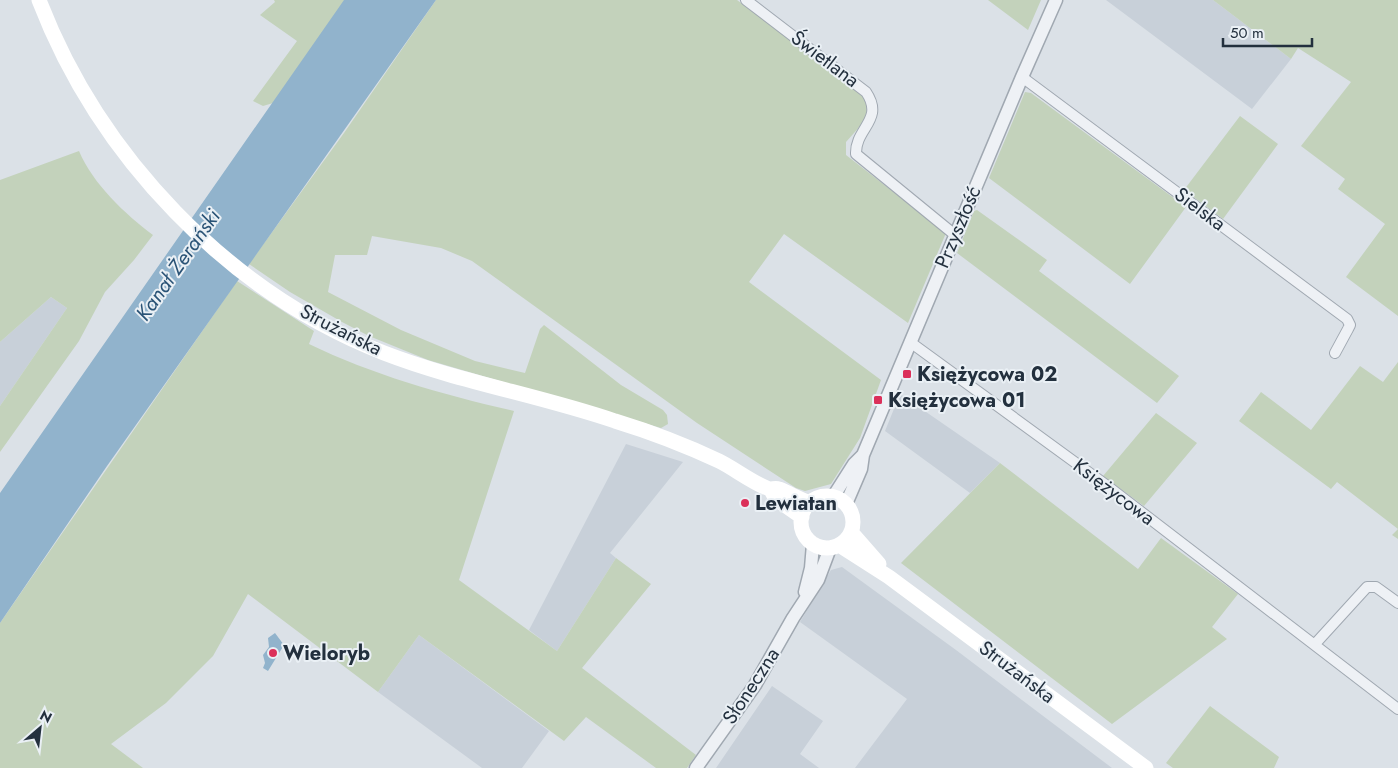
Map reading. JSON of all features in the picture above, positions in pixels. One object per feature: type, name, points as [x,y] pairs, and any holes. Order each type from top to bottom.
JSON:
[{"type":"main road","name":"Strużańska","points":[[39,0],[60,48],[103,124],[167,203],[212,246],[260,284],[326,325],[383,352],[473,382],[612,419],[671,440],[721,462],[770,489],[776,498],[802,516]]},
{"type":"main road","name":"Strużańska","points":[[770,489],[779,489],[810,503]]},
{"type":"main road","points":[[825,496],[833,496],[846,504],[853,518],[852,532],[834,547],[814,544],[804,532],[802,516],[810,503],[825,496]]},
{"type":"main road","name":"Strużańska","points":[[852,532],[889,577]]},
{"type":"main road","name":"Strużańska","points":[[834,547],[889,577],[1146,768]]},
{"type":"street","name":"Świetlana","points":[[746,0],[866,92],[871,99],[873,114],[856,147],[859,159],[955,234]]},
{"type":"street","name":"Przyszłość","points":[[846,504],[863,455],[955,234],[1056,0]]},
{"type":"street","name":"Sielska","points":[[1022,77],[1347,319],[1350,325],[1335,353]]},
{"type":"street","name":"Księżycowa","points":[[910,342],[1106,485],[1398,709]]},
{"type":"street","name":"Przyszłość","points":[[833,496],[854,464],[863,455]]},
{"type":"street","name":"Słoneczna","points":[[803,602],[811,568],[814,544]]},
{"type":"street","name":"Słoneczna","points":[[696,768],[755,685],[822,572],[834,547]]},
{"type":"street","points":[[1315,644],[1367,587],[1376,587],[1398,603]]},
{"type":"shaded area","points":[[1106,0],[1213,0],[1291,59],[1252,109]]},
{"type":"shaded area","points":[[51,297],[67,308],[0,406],[0,342]]},
{"type":"shaded area","points":[[900,394],[1000,463],[970,493],[885,431]]},
{"type":"shaded area","points":[[626,444],[683,462],[610,553],[616,558],[557,651],[529,630]]},
{"type":"shaded area","points":[[842,567],[1112,768],[855,768],[907,699],[800,622],[831,570]]},
{"type":"shaded area","points":[[419,635],[549,731],[522,768],[482,768],[378,692]]},
{"type":"shaded area","points":[[772,686],[823,721],[800,754],[819,768],[716,768]]},
{"type":"green space","points":[[274,0],[345,0],[273,103],[263,106],[253,101],[297,41],[260,15],[275,2]]},
{"type":"green space","points":[[436,0],[737,0],[859,90],[867,105],[867,112],[861,124],[846,142],[846,155],[946,233],[908,323],[784,234],[749,282],[881,380],[860,438],[831,484],[805,491],[796,488],[697,423],[472,261],[441,248],[372,236],[367,255],[335,255],[328,292],[401,330],[475,361],[525,373],[540,329],[544,325],[621,385],[663,410],[667,415],[668,424],[661,428],[428,360],[369,336],[342,322],[290,292],[249,264],[344,133]]},
{"type":"green space","points":[[988,0],[1041,0],[1028,30]]},
{"type":"green space","points":[[1213,0],[1398,0],[1398,316],[1346,277],[1385,224],[1338,189],[1345,179],[1301,146],[1351,82],[1298,48],[1291,59]]},
{"type":"green space","points":[[1025,92],[1031,93],[1186,207],[1130,284],[989,178]]},
{"type":"green space","points":[[1240,116],[1278,144],[1223,219],[1184,190]]},
{"type":"green space","points":[[79,151],[101,187],[132,218],[153,235],[134,260],[105,292],[79,341],[0,452],[0,406],[67,308],[51,297],[0,342],[0,180]]},
{"type":"green space","points":[[977,210],[1047,260],[1039,271],[1179,376],[1157,403],[957,253],[974,211]]},
{"type":"green space","points":[[237,281],[314,331],[309,344],[384,375],[461,398],[514,411],[459,580],[557,651],[616,558],[651,584],[582,668],[696,755],[687,768],[656,768],[586,717],[564,741],[419,635],[378,692],[248,594],[213,656],[166,703],[111,744],[143,768],[0,768],[0,623]]},
{"type":"green space","points":[[1398,362],[1398,529],[1337,482],[1331,489],[1239,421],[1261,392],[1311,430],[1360,366],[1383,382]]},
{"type":"green space","points":[[1156,413],[1197,443],[1144,506],[1103,476]]},
{"type":"green space","points":[[1000,463],[1138,569],[1161,538],[1238,594],[1212,627],[1227,639],[1112,724],[901,563]]},
{"type":"green space","points":[[1398,529],[1398,539],[1392,535]]},
{"type":"green space","points":[[1210,706],[1279,757],[1274,768],[1173,768],[1166,763]]},
{"type":"water","name":"Kanał Żerański","points":[[344,0],[436,0],[107,466],[0,623],[0,493]]},
{"type":"water","points":[[275,633],[284,645],[268,671],[263,668],[265,663],[263,655],[269,647],[268,638]]},
{"type":"place","name":"Księżycowa 02","points":[[907,374]]},
{"type":"place","name":"Księżycowa 01","points":[[878,400]]},
{"type":"place","name":"Lewiatan","points":[[745,503]]},
{"type":"place","name":"Wieloryb","points":[[273,653]]}]
